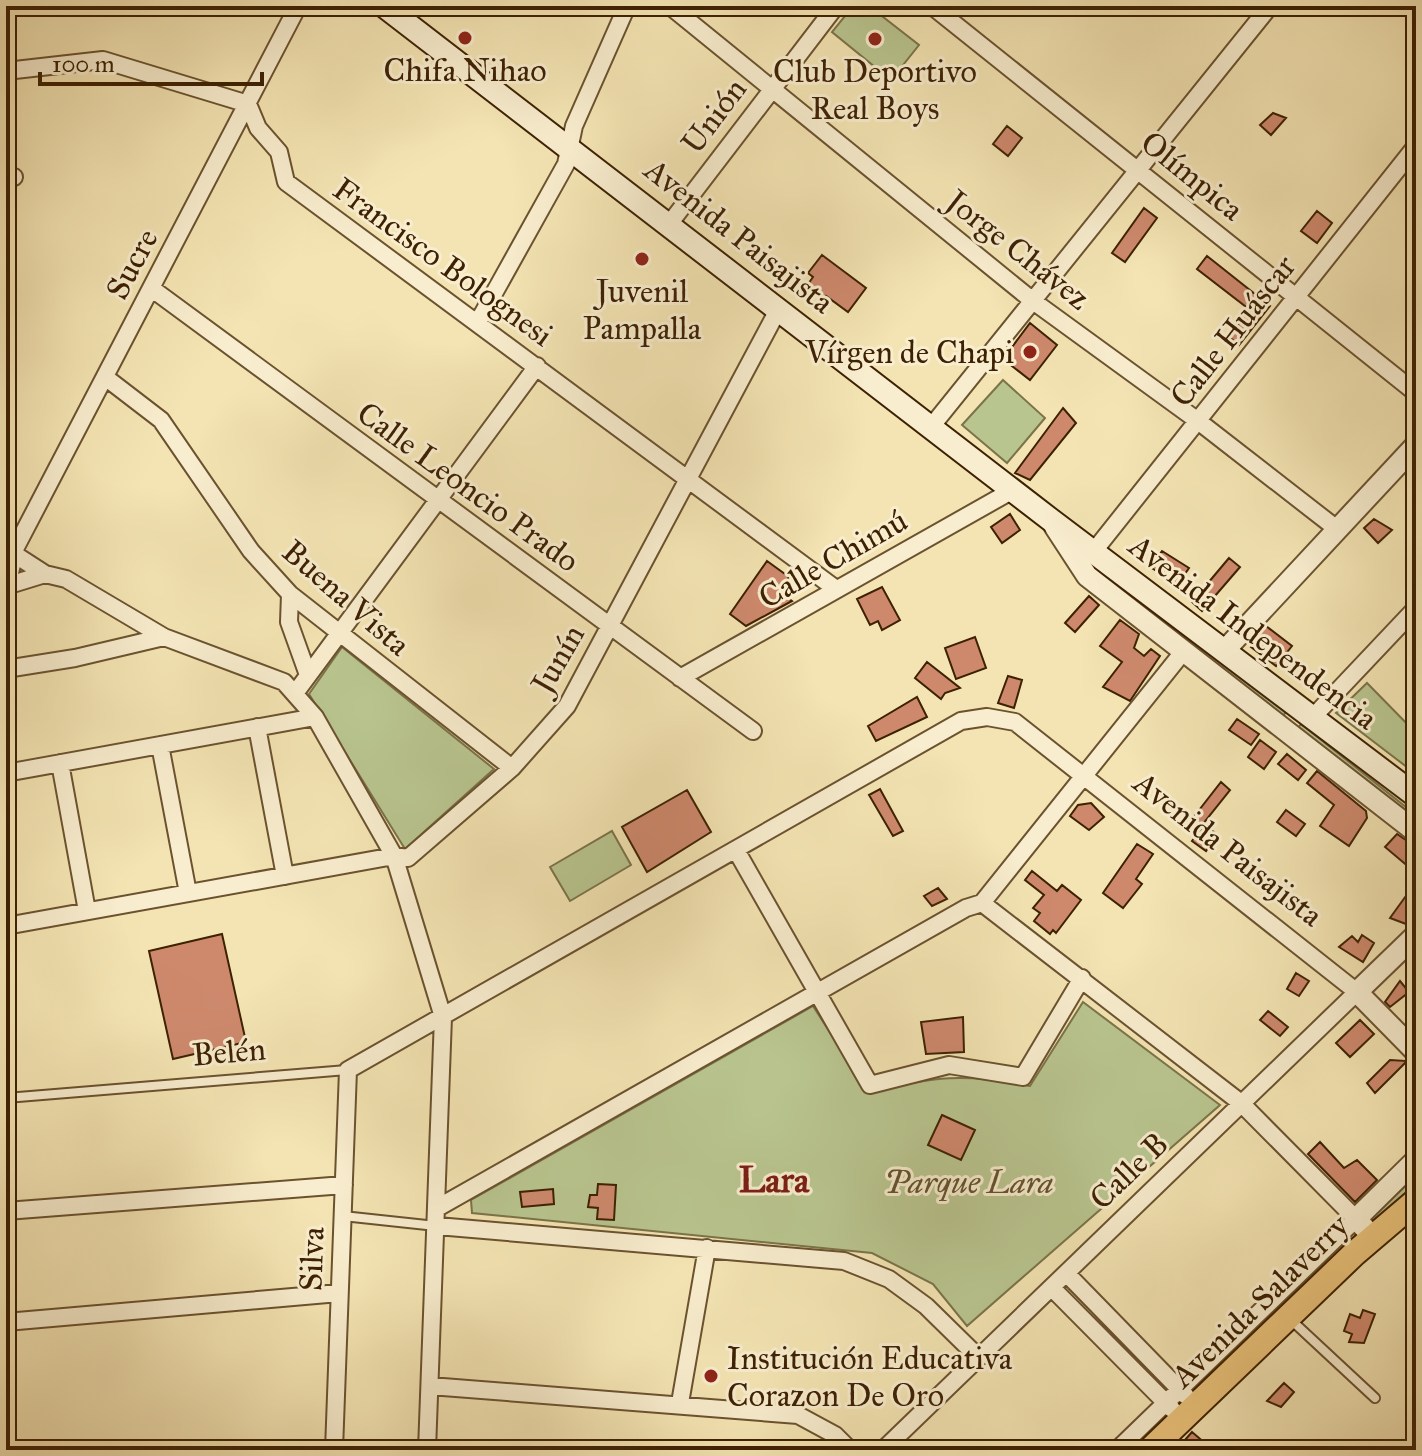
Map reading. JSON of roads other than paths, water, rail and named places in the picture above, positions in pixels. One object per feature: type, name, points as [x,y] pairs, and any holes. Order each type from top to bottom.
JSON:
[{"type":"main road","name":"Avenida Paisajista","points":[[384,6],[670,223],[1051,520]]},
{"type":"main road","name":"Avenida Independencia","points":[[1051,520],[1226,649],[1416,796]]},
{"type":"main road","name":"Avenida Salaverry","points":[[1150,1450],[1181,1405],[1288,1318],[1373,1237],[1416,1201]]},
{"type":"street","name":"Sucre","points":[[6,586],[12,547],[105,377],[298,6]]},
{"type":"street","points":[[478,322],[566,164],[574,126],[627,6]]},
{"type":"street","name":"Jorge Chávez","points":[[670,6],[772,85],[1033,301],[1198,421],[1337,529]]},
{"type":"street","name":"Unión","points":[[670,223],[772,85],[836,6]]},
{"type":"street","name":"Olímpica","points":[[932,6],[1416,393]]},
{"type":"street","points":[[931,427],[1270,6]]},
{"type":"street","points":[[6,71],[103,60],[248,104]]},
{"type":"street","name":"Francisco Bolognesi","points":[[248,104],[258,128],[279,152],[286,182],[836,589]]},
{"type":"street","name":"Calle Huáscar","points":[[1094,551],[1416,146]]},
{"type":"street","name":"Calle Leoncio Prado","points":[[151,288],[753,731]]},
{"type":"street","name":"Junín","points":[[6,926],[394,856],[408,858],[512,768],[567,706],[605,641],[609,625],[779,308]]},
{"type":"street","points":[[296,692],[537,366]]},
{"type":"street","name":"Buena Vista","points":[[105,377],[161,420],[251,551],[290,594],[512,768]]},
{"type":"street","points":[[1226,649],[1416,445]]},
{"type":"street","name":"Calle Chimú","points":[[680,678],[1013,490]]},
{"type":"street","points":[[1051,520],[1087,576],[1416,832]]},
{"type":"street","points":[[12,547],[45,574],[80,585],[89,594],[164,637],[284,682],[315,717],[394,856],[443,1017],[439,1207],[427,1450]]},
{"type":"street","points":[[6,586],[45,574]]},
{"type":"street","points":[[290,594],[289,622],[308,675]]},
{"type":"street","points":[[1313,717],[1416,608]]},
{"type":"street","points":[[6,669],[75,658],[164,637]]},
{"type":"street","points":[[439,1207],[816,990],[966,908],[982,903],[1183,652]]},
{"type":"street","points":[[6,773],[315,717]]},
{"type":"street","name":"Avenida Paisajista","points":[[987,717],[1015,722],[1083,775],[1357,992],[1416,1052]]},
{"type":"street","name":"Belén","points":[[348,1070],[961,721],[987,717]]},
{"type":"street","points":[[257,727],[285,876]]},
{"type":"street","points":[[160,745],[188,893]]},
{"type":"street","points":[[60,763],[87,911]]},
{"type":"street","points":[[736,850],[870,1085],[949,1065],[1023,1077],[1082,978]]},
{"type":"street","points":[[982,903],[1241,1103],[1373,1237]]},
{"type":"street","name":"Calle B","points":[[883,1450],[1416,935]]},
{"type":"street","name":"Silva","points":[[334,1450],[348,1070]]},
{"type":"street","points":[[1117,1450],[1181,1405],[1356,1219],[1416,1160]]},
{"type":"street","points":[[6,1211],[344,1185]]},
{"type":"street","points":[[437,1226],[844,1261],[878,1274],[926,1306],[978,1357]]},
{"type":"street","points":[[680,1403],[707,1248]]},
{"type":"street","points":[[1067,1274],[1181,1405]]},
{"type":"street","points":[[1052,1288],[1181,1405]]},
{"type":"street","points":[[6,1322],[339,1293]]},
{"type":"street","points":[[430,1386],[680,1403],[798,1415],[835,1435],[850,1450]]},
{"type":"lane","name":"Belén","points":[[6,1098],[348,1070]]},
{"type":"lane","points":[[342,1215],[437,1226]]},
{"type":"lane","points":[[1288,1318],[1375,1398]]},
{"type":"place","name":"Chifa Nihao","points":[[465,38]]},
{"type":"place","name":"Club Deportivo Real Boys","points":[[875,39]]},
{"type":"place","name":"Juvenil Pampalla","points":[[642,259]]},
{"type":"place","name":"Vírgen de Chapi","points":[[1030,352]]},
{"type":"place","name":"Institución Educativa Corazon De Oro","points":[[711,1376]]},
{"type":"district","name":"Lara","points":[[774,1180]]},
{"type":"park label","name":"Parque Lara","points":[[969,1182]]}]
